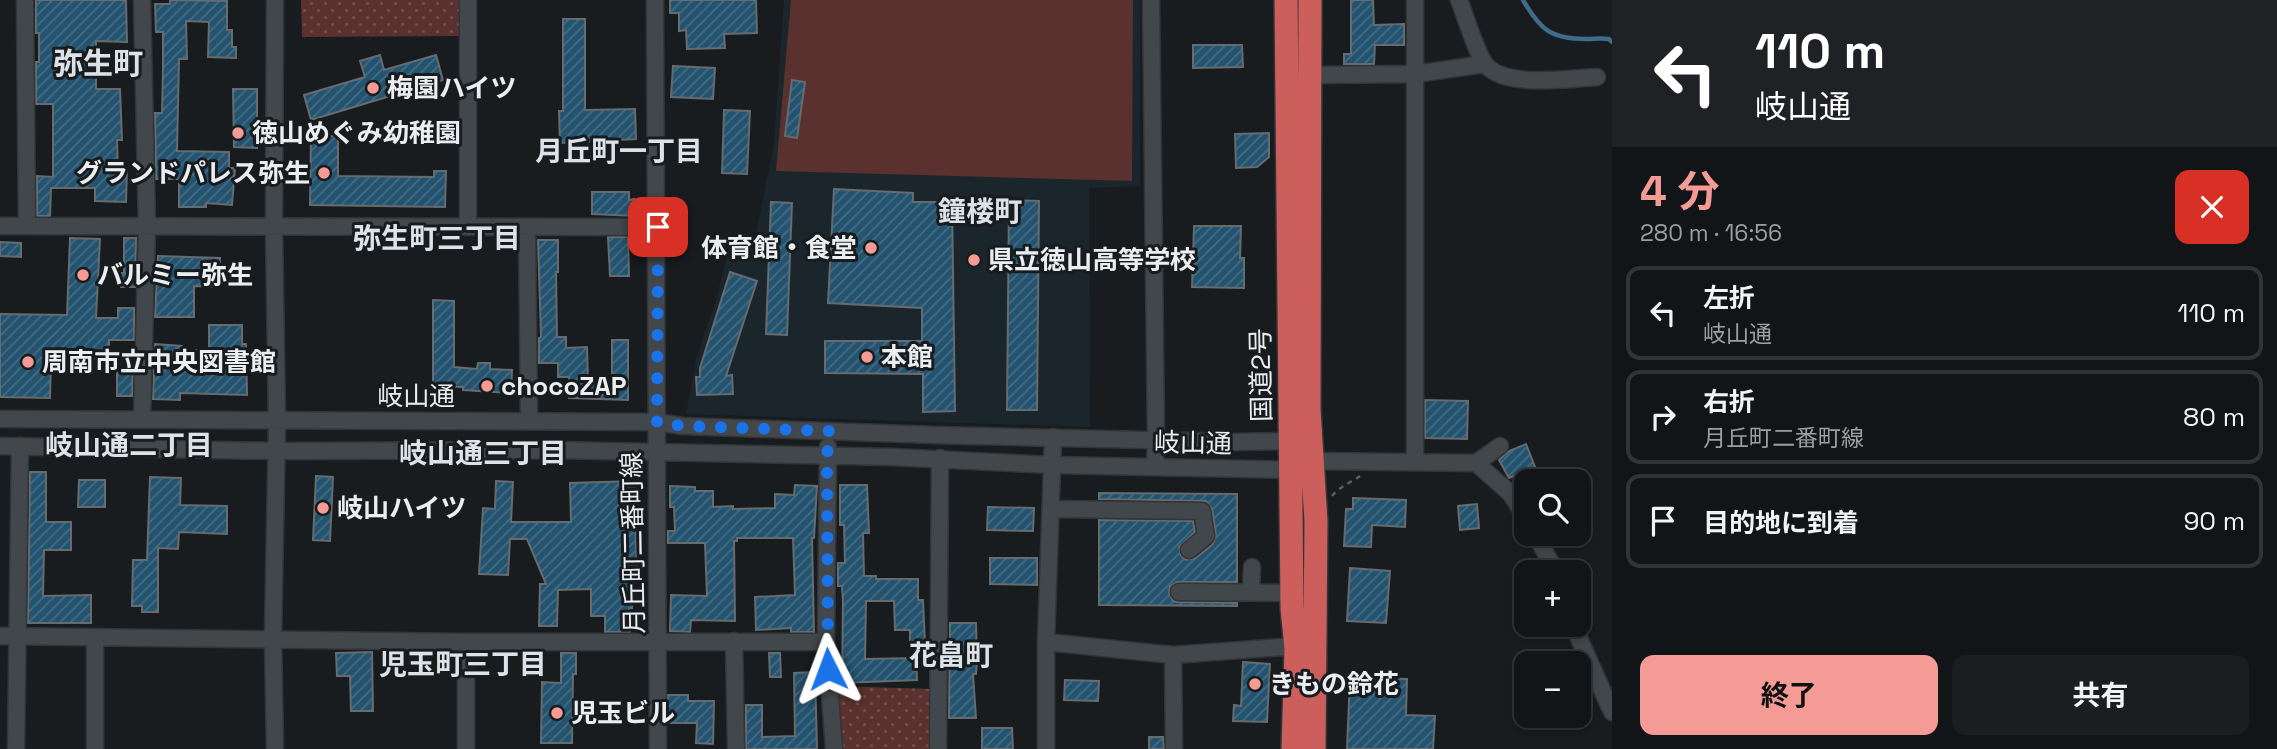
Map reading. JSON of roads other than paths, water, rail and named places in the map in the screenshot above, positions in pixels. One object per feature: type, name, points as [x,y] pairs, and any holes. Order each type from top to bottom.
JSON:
[{"type":"highway","name":"国道2号","points":[[1286,0],[1292,593],[1296,648],[1293,749]]},
{"type":"highway","name":"国道2号","points":[[1310,0],[1309,409],[1316,521],[1314,749]]},
{"type":"street","points":[[25,0],[27,226]]},
{"type":"street","points":[[142,0],[147,226],[142,419]]},
{"type":"street","points":[[275,0],[275,749]]},
{"type":"street","points":[[468,0],[468,228]]},
{"type":"street","name":"月丘町二番町線","points":[[655,0],[658,749]]},
{"type":"street","points":[[1152,0],[1157,440],[1154,466]]},
{"type":"street","points":[[1415,0],[1415,461]]},
{"type":"street","points":[[1459,0],[1484,64],[1497,74],[1515,79],[1597,77]]},
{"type":"street","points":[[1310,75],[1415,74],[1484,64]]},
{"type":"street","points":[[0,226],[658,227]]},
{"type":"street","points":[[527,227],[529,421]]},
{"type":"street","name":"岐山通","points":[[0,419],[657,422],[682,426],[830,431],[1290,441]]},
{"type":"street","points":[[830,431],[827,456],[826,642],[834,749]]},
{"type":"street","points":[[1046,749],[1046,642],[1053,437]]},
{"type":"street","points":[[1290,441],[1314,461],[1476,463],[1500,446]]},
{"type":"street","name":"岐山通","points":[[0,446],[276,451],[555,450],[940,458],[1053,465],[1292,470],[1314,461]]},
{"type":"street","points":[[16,749],[8,636],[20,446]]},
{"type":"street","points":[[938,749],[940,458]]},
{"type":"street","points":[[1476,463],[1514,499]]},
{"type":"street","points":[[1051,509],[1202,511],[1206,536],[1189,551]]},
{"type":"street","points":[[1251,593],[1252,567]]},
{"type":"street","points":[[1178,592],[1292,593]]},
{"type":"street","points":[[8,636],[466,642],[826,642]]},
{"type":"street","points":[[1578,637],[1612,712]]},
{"type":"street","points":[[95,749],[96,639]]},
{"type":"street","points":[[734,641],[736,749]]},
{"type":"street","points":[[466,642],[466,749]]},
{"type":"street","points":[[1046,642],[1173,655],[1296,648]]},
{"type":"street","points":[[1173,655],[1174,749]]},
{"type":"waterway","points":[[1523,0],[1541,25],[1555,34],[1574,39],[1609,39],[1612,42]]},
{"type":"place","name":"梅園ハイツ","points":[[373,88]]},
{"type":"place","name":"徳山めぐみ幼稚園","points":[[238,133]]},
{"type":"place","name":"グランドパレス弥生","points":[[324,173]]},
{"type":"place","name":"体育館・食堂","points":[[871,248]]},
{"type":"place","name":"県立徳山高等学校","points":[[974,260]]},
{"type":"place","name":"バルミー弥生","points":[[83,275]]},
{"type":"place","name":"本館","points":[[867,357]]},
{"type":"place","name":"周南市立中央図書館","points":[[28,362]]},
{"type":"place","name":"chocoZAP","points":[[487,386]]},
{"type":"place","name":"岐山ハイツ","points":[[323,508]]},
{"type":"place","name":"きもの鈴花","points":[[1255,684]]},
{"type":"place","name":"児玉ビル","points":[[557,713]]},
{"type":"district","name":"弥生町","points":[[98,64]]},
{"type":"district","name":"月丘町一丁目","points":[[619,151]]},
{"type":"district","name":"鐘楼町","points":[[980,211]]},
{"type":"district","name":"弥生町三丁目","points":[[437,238]]},
{"type":"district","name":"岐山通二丁目","points":[[129,445]]},
{"type":"district","name":"岐山通三丁目","points":[[483,453]]},
{"type":"district","name":"花畠町","points":[[951,655]]},
{"type":"district","name":"児玉町三丁目","points":[[463,664]]}]
